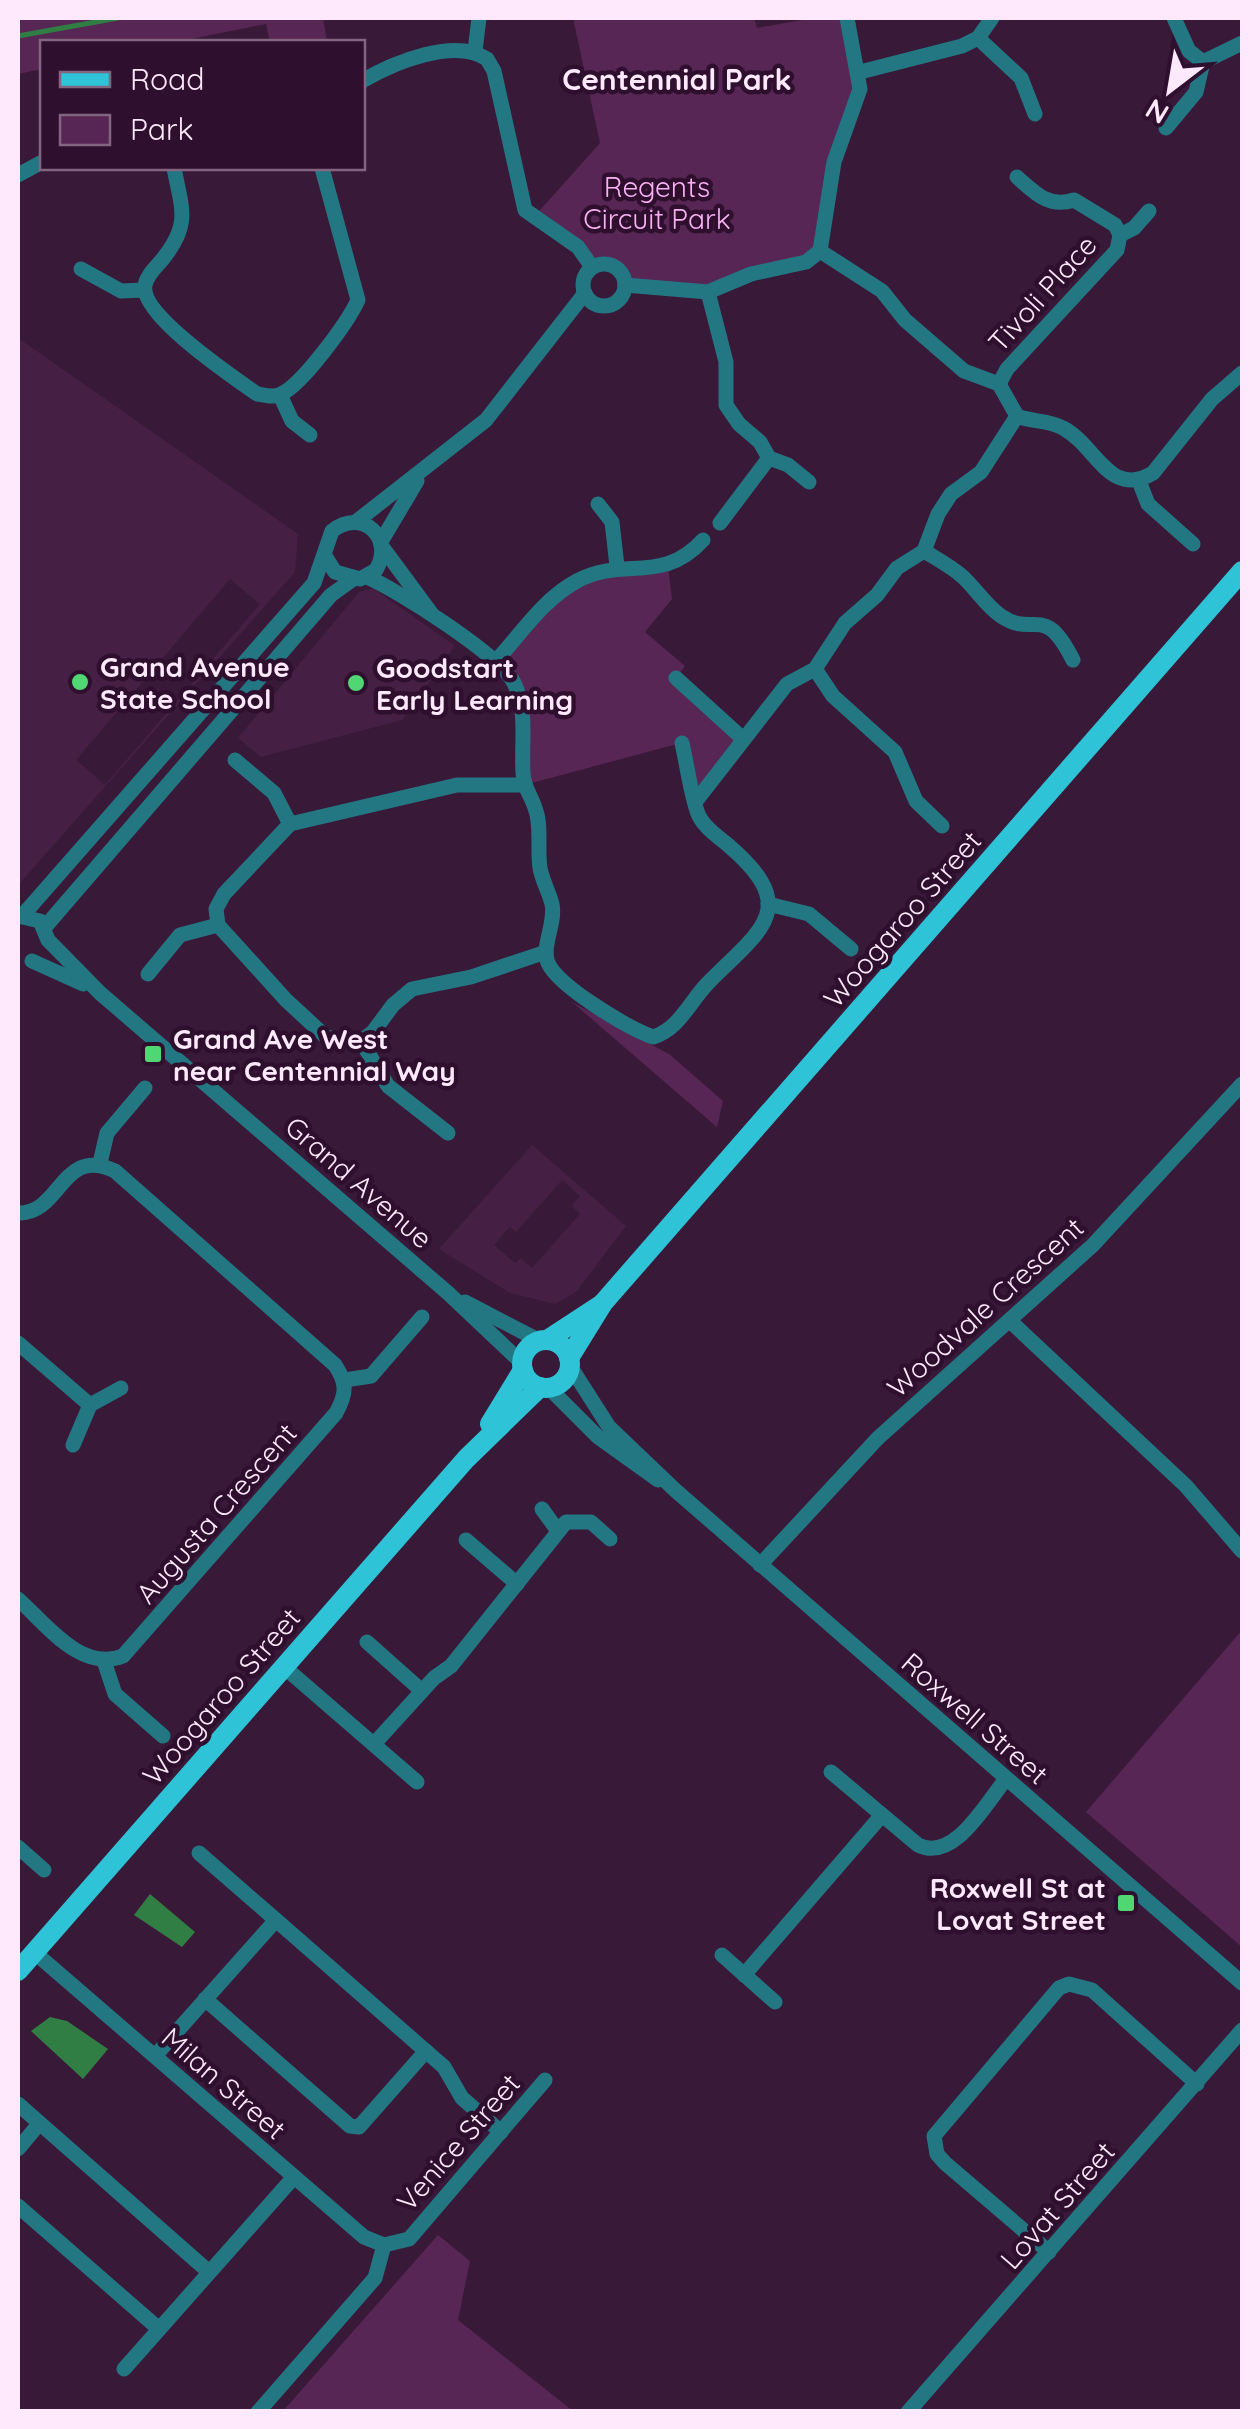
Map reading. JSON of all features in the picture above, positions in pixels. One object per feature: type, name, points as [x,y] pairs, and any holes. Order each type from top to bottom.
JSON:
[{"type":"main road","name":"Woogaroo Street","points":[[18,1971],[466,1459],[544,1387],[563,1380],[569,1362],[604,1302],[1242,571]]},
{"type":"main road","name":"Woogaroo Street","points":[[466,1459],[523,1366],[528,1349],[604,1302]]},
{"type":"main road","points":[[544,1341],[561,1346],[569,1362]]},
{"type":"main road","points":[[523,1366],[544,1387]]},
{"type":"street","points":[[475,51],[480,18]]},
{"type":"street","points":[[625,286],[708,292],[761,271],[806,262],[820,251],[834,162],[860,89],[848,18]]},
{"type":"street","points":[[860,72],[978,38],[992,18]]},
{"type":"street","points":[[1174,18],[1189,51],[1204,62]]},
{"type":"street","points":[[978,38],[1022,78],[1035,114]]},
{"type":"street","points":[[1166,128],[1196,92],[1204,62],[1242,43]]},
{"type":"street","points":[[365,79],[390,65],[475,51]]},
{"type":"street","points":[[475,51],[494,71],[525,210],[578,247],[592,267]]},
{"type":"street","points":[[174,170],[184,218],[180,238],[148,277],[144,290],[148,304],[171,322],[192,348],[257,394],[280,395]]},
{"type":"street","points":[[280,395],[350,318],[358,300],[323,170]]},
{"type":"street","name":"Tivoli Place","points":[[999,384],[1006,369],[1080,285],[1106,265],[1117,250],[1120,235],[1115,225],[1074,200],[1058,205],[1040,198],[1017,177]]},
{"type":"street","name":"Tivoli Place","points":[[1120,235],[1134,228],[1149,211]]},
{"type":"street","points":[[820,251],[882,291],[905,320],[964,371],[999,384],[1017,416],[1067,430],[1111,476],[1139,481],[1153,473],[1212,399],[1242,373]]},
{"type":"street","points":[[612,265],[622,273],[625,286],[620,298],[608,305],[594,303],[585,292],[584,278],[592,267],[612,265]]},
{"type":"street","points":[[81,269],[120,291],[144,290]]},
{"type":"street","points":[[20,916],[314,583],[332,531],[357,521],[486,420],[585,292]]},
{"type":"street","points":[[708,292],[726,362],[726,406],[760,442],[768,458],[788,465],[809,482]]},
{"type":"street","points":[[280,395],[292,420],[310,435]]},
{"type":"street","points":[[696,801],[741,737],[787,684],[815,669],[845,624],[878,595],[897,568],[924,551],[938,514],[952,494],[981,472],[1017,416]]},
{"type":"street","points":[[720,524],[768,458]]},
{"type":"street","points":[[46,934],[331,594],[382,560],[383,544],[422,473]]},
{"type":"street","points":[[1139,481],[1148,504],[1193,544]]},
{"type":"street","points":[[598,504],[612,522],[617,566]]},
{"type":"street","points":[[357,521],[372,527],[434,616]]},
{"type":"street","points":[[496,662],[551,598],[579,580],[617,566],[636,571],[668,566],[687,558],[703,540]]},
{"type":"street","points":[[924,551],[962,575],[998,614],[1011,622],[1041,621],[1060,633],[1073,660]]},
{"type":"street","points":[[326,556],[335,572],[360,578],[434,616],[496,662],[516,686],[526,736],[524,785],[537,810],[540,871],[552,904],[554,927],[546,952],[556,976],[638,1031],[653,1036],[668,1032],[706,984],[753,940],[768,904],[767,886],[755,868],[707,827],[696,801],[682,743]]},
{"type":"street","points":[[815,669],[833,696],[895,752],[916,801],[942,826]]},
{"type":"street","points":[[676,678],[741,737]]},
{"type":"street","points":[[235,760],[274,793],[290,824]]},
{"type":"street","points":[[524,785],[456,784],[290,824],[224,894],[216,908],[218,924],[326,1036],[344,1042],[361,1042],[412,988],[471,976],[546,952]]},
{"type":"street","points":[[768,904],[809,914],[850,948]]},
{"type":"street","name":"Grand Avenue","points":[[20,916],[46,934],[100,993],[448,1293],[523,1366]]},
{"type":"street","points":[[148,974],[180,935],[195,927],[218,924]]},
{"type":"street","name":"Grand Avenue","points":[[23,964],[43,953],[46,934]]},
{"type":"street","name":"Grand Avenue","points":[[23,964],[100,993]]},
{"type":"street","points":[[361,1042],[388,1086],[448,1133]]},
{"type":"street","name":"Woodvale Crescent","points":[[760,1566],[878,1438],[1093,1246],[1242,1084]]},
{"type":"street","points":[[100,1163],[107,1133],[145,1088]]},
{"type":"street","points":[[18,1215],[43,1205],[81,1166],[100,1163],[115,1171],[182,1230],[335,1365],[346,1380],[371,1376],[422,1316]]},
{"type":"street","name":"Grand Avenue","points":[[448,1293],[544,1341]]},
{"type":"street","points":[[1010,1321],[1186,1486],[1242,1551]]},
{"type":"street","points":[[18,1344],[90,1405]]},
{"type":"street","name":"Roxwell Street","points":[[569,1362],[608,1427],[675,1490],[1242,1983]]},
{"type":"street","name":"Augusta Crescent","points":[[105,1664],[124,1656],[336,1413],[345,1397],[346,1380]]},
{"type":"street","name":"Roxwell Street","points":[[544,1387],[634,1467],[675,1490]]},
{"type":"street","points":[[73,1445],[90,1405],[121,1388]]},
{"type":"street","points":[[542,1509],[558,1531]]},
{"type":"street","points":[[374,1744],[422,1691],[451,1666],[566,1522],[591,1522],[610,1540]]},
{"type":"street","points":[[466,1540],[517,1584]]},
{"type":"street","points":[[18,1599],[85,1658],[105,1664],[115,1694],[163,1736]]},
{"type":"street","points":[[366,1642],[422,1691]]},
{"type":"street","points":[[283,1666],[417,1782]]},
{"type":"street","points":[[831,1772],[918,1845],[941,1850],[1006,1779]]},
{"type":"street","points":[[744,1975],[882,1815]]},
{"type":"street","points":[[18,1847],[44,1870]]},
{"type":"street","points":[[198,1853],[444,2066],[462,2098],[500,2132]]},
{"type":"street","points":[[155,2056],[276,1920]]},
{"type":"street","name":"Milan Street","points":[[34,1952],[364,2237],[384,2245]]},
{"type":"street","points":[[722,1955],[775,2002]]},
{"type":"street","points":[[1049,2252],[937,2154],[934,2136],[1058,1988],[1069,1984],[1092,1990],[1197,2084]]},
{"type":"street","points":[[206,1999],[350,2126],[359,2128],[426,2051]]},
{"type":"street","name":"Lovat Street","points":[[908,2412],[1242,2030]]},
{"type":"street","name":"Venice Street","points":[[258,2412],[375,2278],[384,2245],[408,2238],[545,2080]]},
{"type":"street","points":[[18,2104],[210,2272]]},
{"type":"street","points":[[18,2148],[40,2124]]},
{"type":"street","points":[[124,2368],[294,2176]]},
{"type":"street","points":[[18,2206],[159,2330]]},
{"type":"shaded area","name":"Grand Avenue State School","points":[[18,338],[298,534],[295,572],[18,885]],"holes":[[[230,579],[260,604],[105,785],[76,760]]]},
{"type":"shaded area","name":"Goodstart Early Learning","points":[[373,588],[455,646],[402,720],[261,757],[238,738],[359,592]]},
{"type":"shaded area","points":[[532,1145],[626,1226],[576,1292],[555,1304],[510,1293],[439,1249]],"holes":[[[562,1180],[580,1196],[572,1206],[580,1214],[532,1268],[521,1258],[515,1263],[494,1245],[510,1227],[516,1232]]]},
{"type":"shaded area","points":[[150,1894],[195,1932],[182,1947],[134,1915]]},
{"type":"shaded area","points":[[50,2017],[67,2021],[108,2049],[83,2079],[31,2031]]},
{"type":"green space","points":[[323,18],[327,40],[270,40],[266,24],[186,40],[40,40],[40,69],[18,74],[18,20]]},
{"type":"green space","name":"Regents Circuit Park","points":[[573,18],[754,18],[757,28],[814,18],[847,18],[860,72],[834,162],[820,251],[723,286],[625,285],[618,271],[603,264],[592,267],[533,218],[600,143]]},
{"type":"green space","points":[[617,566],[636,571],[668,566],[672,599],[645,632],[685,666],[676,678],[741,737],[696,801],[681,743],[524,785],[520,703],[507,674],[495,662],[548,604],[577,584]]},
{"type":"green space","points":[[572,1002],[669,1054],[723,1101],[717,1127]]},
{"type":"green space","points":[[1242,1630],[1242,1947],[1086,1812]]},
{"type":"green space","points":[[438,2235],[470,2261],[458,2320],[573,2411],[283,2411]]},
{"type":"waterway","points":[[18,36],[118,18]]},
{"type":"place","name":"Grand Avenue State School","points":[[80,682]]},
{"type":"place","name":"Goodstart Early Learning","points":[[356,683]]},
{"type":"place","name":"Grand Ave West near Centennial Way","points":[[153,1054]]},
{"type":"place","name":"Roxwell St at Lovat Street","points":[[1126,1903]]},
{"type":"district","name":"Centennial Park","points":[[677,79]]}]
